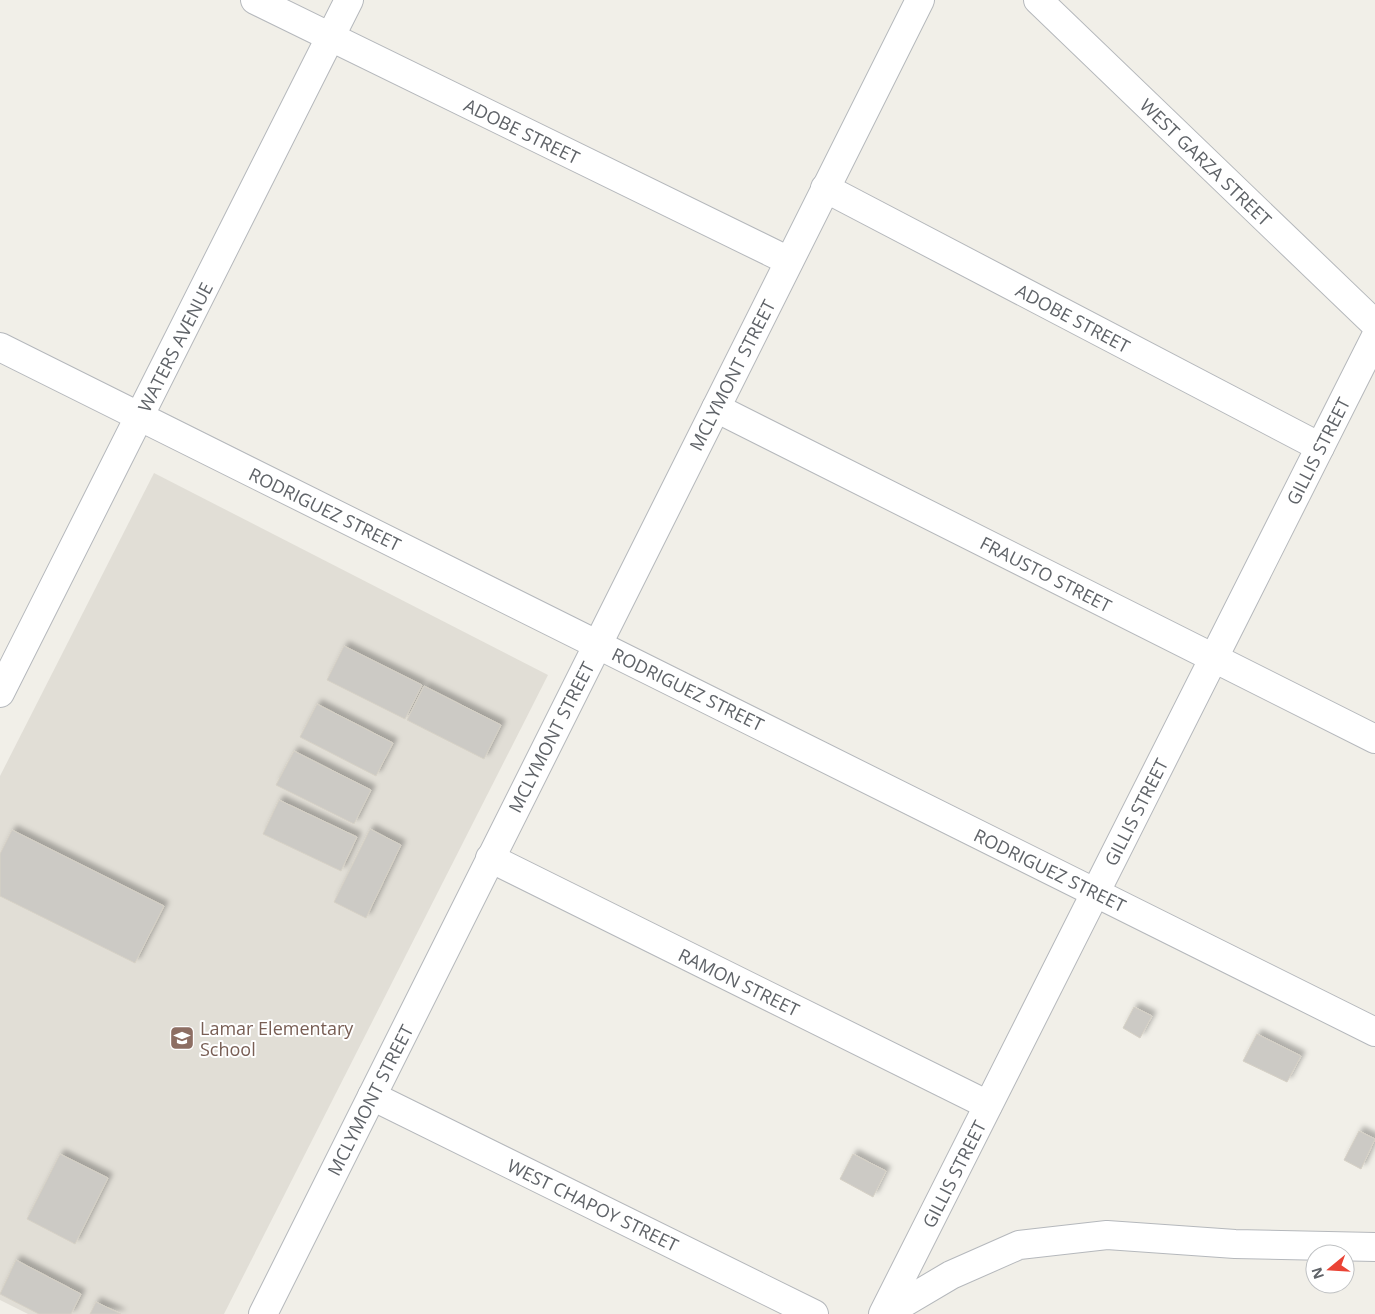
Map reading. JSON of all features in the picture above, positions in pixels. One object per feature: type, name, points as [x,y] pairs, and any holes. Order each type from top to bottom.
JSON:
[{"type":"street","name":"ADOBE STREET","points":[[255,0],[789,261]]},
{"type":"street","name":"WATERS AVENUE","points":[[0,693],[349,0]]},
{"type":"street","name":"MCLYMONT STREET","points":[[263,1314],[920,0]]},
{"type":"street","name":"WEST GARZA STREET","points":[[1038,0],[1375,324]]},
{"type":"street","name":"ADOBE STREET","points":[[826,188],[1320,447]]},
{"type":"street","name":"GILLIS STREET","points":[[884,1314],[1375,338]]},
{"type":"street","name":"RODRIGUEZ STREET","points":[[0,347],[1375,1032]]},
{"type":"street","name":"FRAUSTO STREET","points":[[716,408],[1375,739]]},
{"type":"street","name":"RAMON STREET","points":[[490,858],[988,1105]]},
{"type":"street","name":"WEST CHAPOY STREET","points":[[372,1096],[814,1314]]},
{"type":"street","points":[[884,1314],[951,1275],[1020,1245],[1107,1235],[1235,1244],[1375,1247]]},
{"type":"shaded area","name":"Lamar Elementary School","points":[[154,473],[548,675],[224,1314],[28,1314],[0,1300],[0,776]]},
{"type":"building","points":[[344,646],[422,685],[405,719],[327,680]]},
{"type":"building","points":[[424,686],[501,725],[484,759],[407,720]]},
{"type":"building","points":[[317,704],[393,743],[376,776],[300,737]]},
{"type":"building","points":[[294,751],[371,790],[354,824],[276,785]]},
{"type":"building","points":[[279,800],[357,837],[341,871],[263,834]]},
{"type":"building","points":[[370,829],[401,845],[366,918],[334,902]]},
{"type":"building","points":[[12,830],[164,906],[135,963],[0,896],[0,854]]},
{"type":"building","points":[[1134,1007],[1152,1016],[1140,1038],[1123,1028]]},
{"type":"building","points":[[1257,1034],[1301,1056],[1287,1082],[1243,1061]]},
{"type":"building","points":[[1359,1131],[1375,1139],[1361,1169],[1344,1160]]},
{"type":"building","points":[[60,1154],[108,1178],[75,1244],[27,1219]]},
{"type":"building","points":[[853,1154],[886,1171],[873,1197],[840,1179]]},
{"type":"building","points":[[16,1260],[81,1294],[71,1314],[39,1314],[0,1294]]},
{"type":"building","points":[[96,1302],[121,1314],[90,1314]]},
{"type":"place","name":"Lamar Elementary School","points":[[182,1038]]}]
